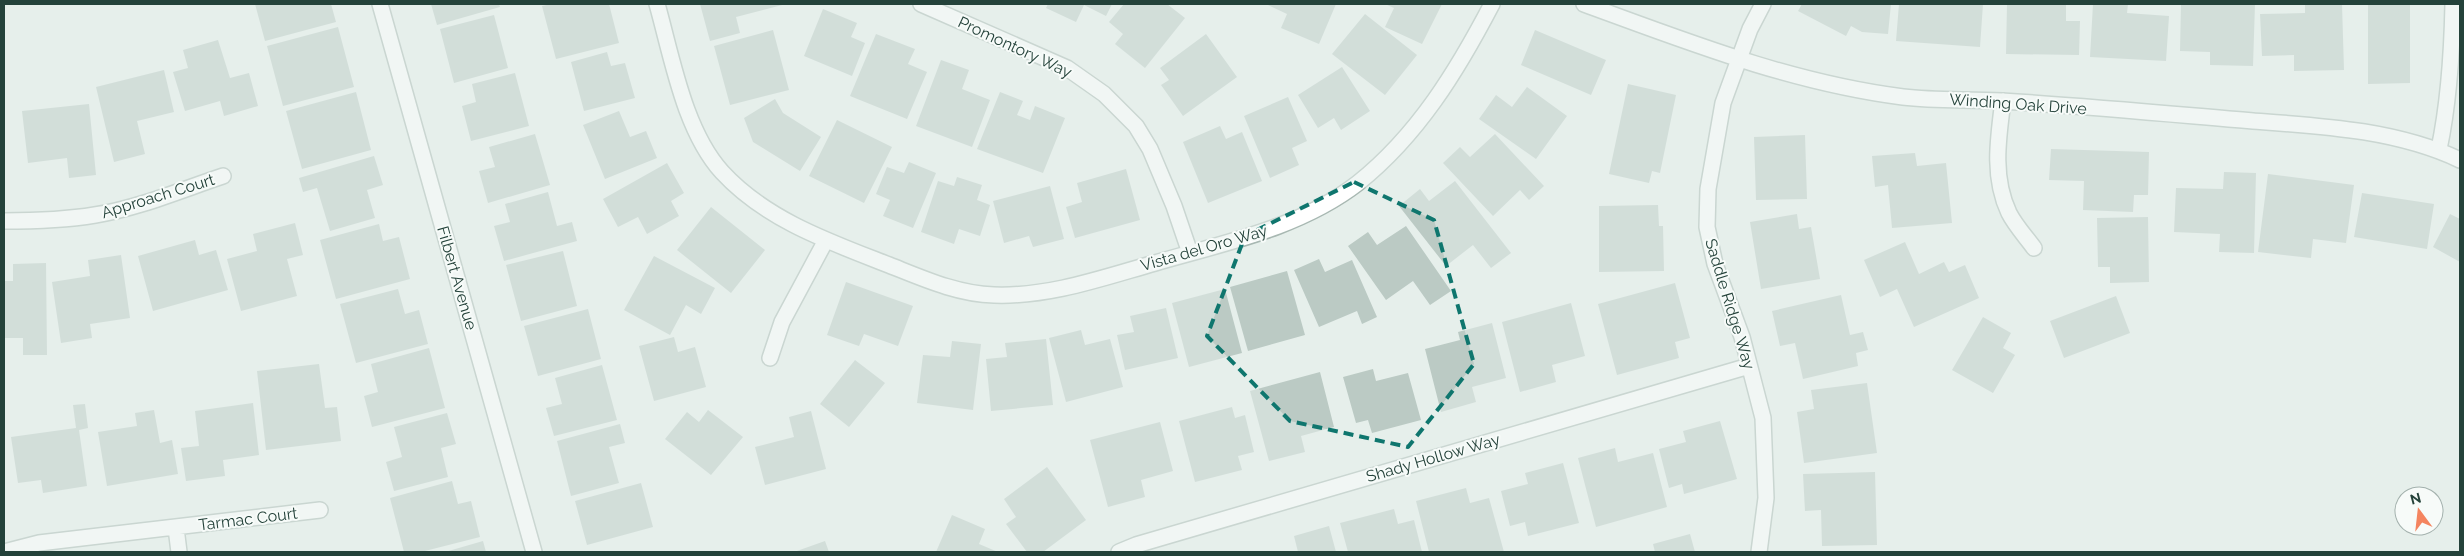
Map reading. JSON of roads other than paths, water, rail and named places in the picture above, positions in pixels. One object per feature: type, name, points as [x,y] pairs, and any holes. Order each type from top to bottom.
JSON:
[{"type":"street","name":"Filbert Avenue","points":[[380,4],[534,552]]},
{"type":"street","name":"Vista del Oro Way","points":[[657,4],[684,99],[703,144],[721,170],[742,191],[769,210],[826,240],[949,288],[993,295],[1056,290],[1190,253],[1285,224],[1317,209],[1357,183],[1391,153],[1444,89],[1465,56],[1492,4]]},
{"type":"street","name":"Promontory Way","points":[[920,4],[1067,68],[1104,94],[1136,126],[1150,149],[1174,206],[1190,253]]},
{"type":"street","name":"Winding Oak Drive","points":[[1584,4],[1740,59],[1812,80],[1904,97],[2003,101],[2329,127],[2439,149],[2460,160]]},
{"type":"street","name":"Saddle Ridge Way","points":[[1760,552],[1766,498],[1763,418],[1742,336],[1716,264],[1707,227],[1708,189],[1723,103],[1750,30],[1764,4]]},
{"type":"street","points":[[2439,149],[2445,120],[2452,58],[2453,4]]},
{"type":"street","points":[[2003,101],[1997,152],[1999,187],[2009,214],[2034,248]]},
{"type":"street","name":"Approach Court","points":[[4,221],[53,220],[97,215],[134,206],[222,176]]},
{"type":"street","points":[[770,358],[782,322],[826,240]]},
{"type":"street","name":"Shady Hollow Way","points":[[1119,552],[1136,545],[1749,366]]},
{"type":"street","name":"Tarmac Court","points":[[4,552],[39,543],[320,510]]},
{"type":"street","points":[[176,528],[179,552]]}]
